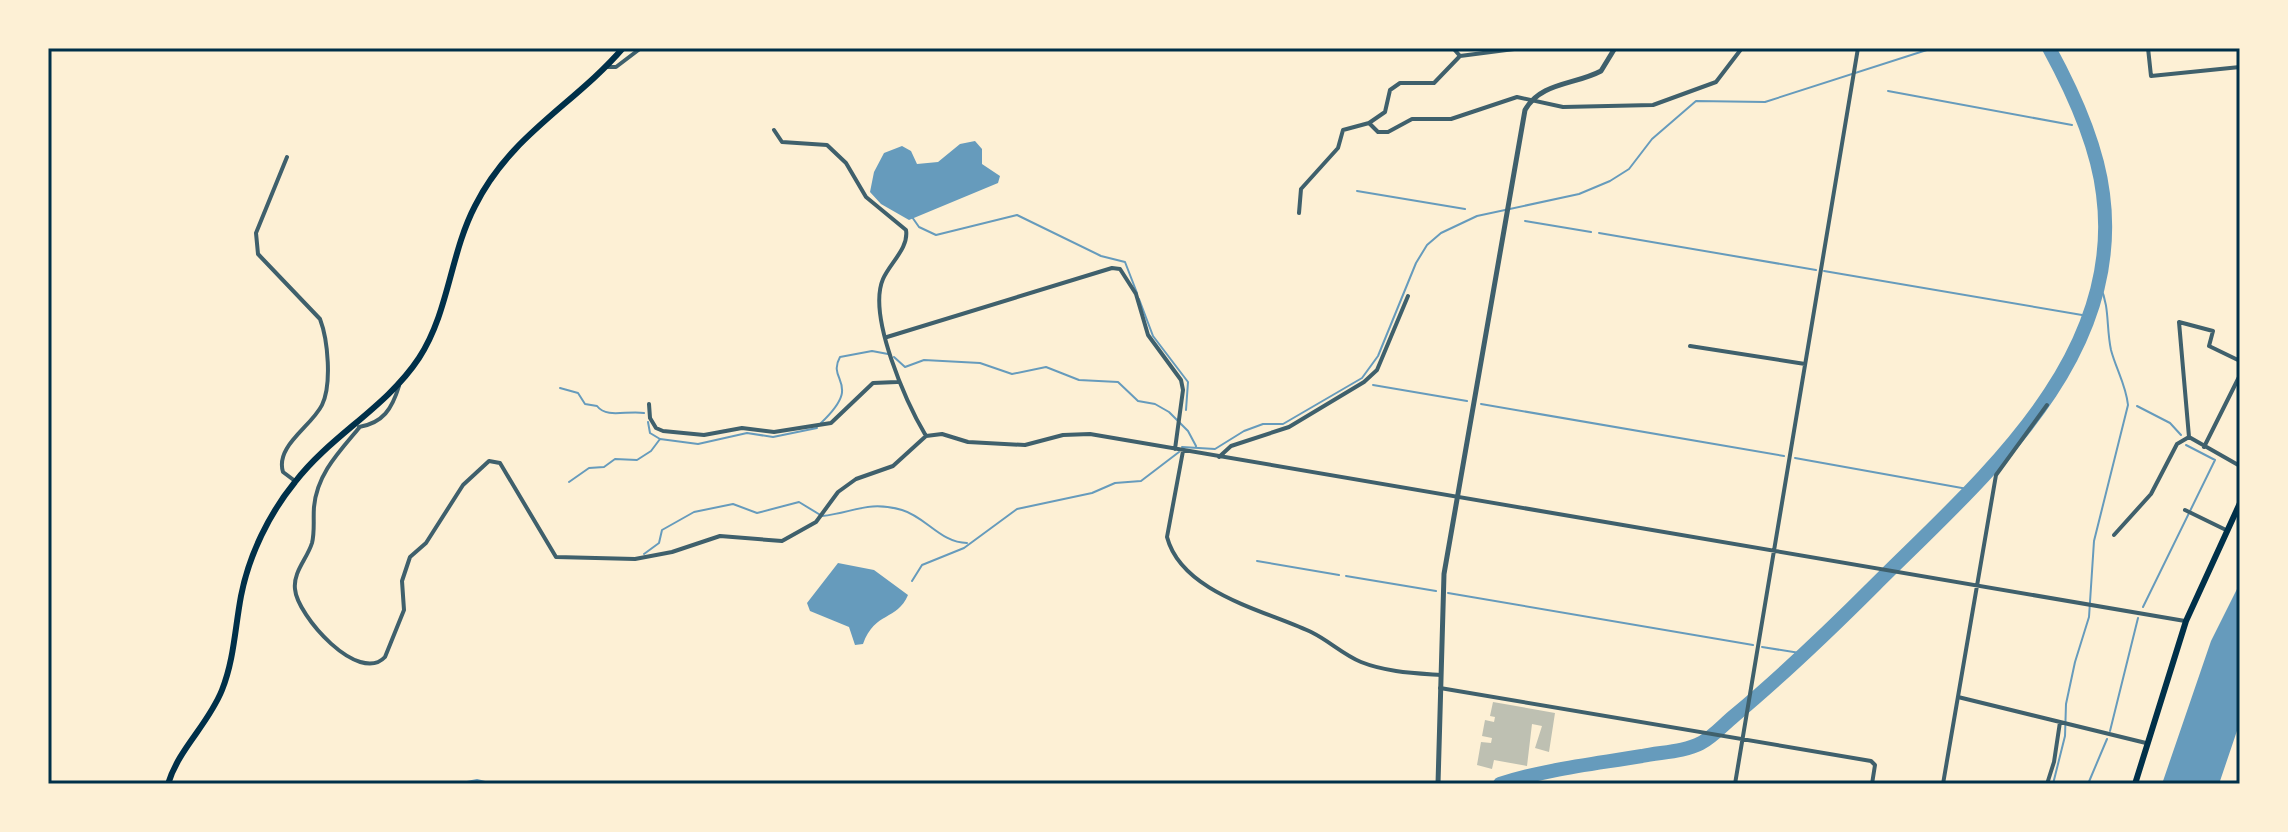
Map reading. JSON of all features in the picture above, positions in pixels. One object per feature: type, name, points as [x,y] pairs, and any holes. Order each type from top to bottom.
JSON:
[{"type":"highway","points":[[168,784],[183,748],[220,696],[231,662],[248,568],[271,518],[295,481],[399,383],[431,337],[462,236],[486,186],[530,131],[607,67],[623,48]]},
{"type":"highway","points":[[2135,784],[2186,621],[2240,503]]},
{"type":"street","points":[[607,67],[616,67],[641,48]]},
{"type":"street","points":[[1453,48],[1460,56]]},
{"type":"street","points":[[1299,213],[1301,189],[1338,148],[1343,130],[1369,123],[1385,112],[1390,90],[1400,83],[1434,83],[1460,56],[1522,48]]},
{"type":"street","points":[[1438,784],[1443,589],[1522,122],[1531,100],[1550,88],[1601,71],[1615,48]]},
{"type":"street","points":[[1369,123],[1378,132],[1388,132],[1420,117],[1451,119],[1503,103],[1509,98],[1587,108],[1653,105],[1716,82],[1742,48]]},
{"type":"street","points":[[1735,784],[1858,48]]},
{"type":"street","points":[[2148,48],[2151,76],[2240,67]]},
{"type":"street","points":[[774,130],[782,142],[827,145],[846,163],[866,197],[906,230],[905,243],[882,280],[879,293],[897,382],[926,436]]},
{"type":"street","points":[[287,157],[256,233],[255,245],[258,254],[320,319],[324,331],[325,398],[283,455],[283,472],[295,481]]},
{"type":"street","points":[[887,337],[1112,268],[1120,269],[1136,294],[1148,335],[1181,380],[1175,449]]},
{"type":"street","points":[[1219,457],[1231,446],[1289,427],[1364,382],[1377,370],[1408,296]]},
{"type":"street","points":[[2189,437],[2179,322],[2213,331],[2209,346],[2240,361]]},
{"type":"street","points":[[1690,346],[1805,364]]},
{"type":"street","points":[[2204,447],[2240,375]]},
{"type":"street","points":[[649,404],[650,418],[656,428],[663,431],[704,435],[742,428],[774,432],[831,423],[873,383],[897,382]]},
{"type":"street","points":[[399,383],[385,416],[378,423],[356,426],[323,473],[315,500],[313,540],[297,573],[295,589],[302,609],[324,635],[346,657],[364,665],[380,663],[385,657],[404,610],[402,581],[410,557],[426,543],[463,485],[489,461],[500,463],[556,557],[635,559],[672,552],[720,536],[773,542],[821,516],[838,492],[856,479],[893,466],[926,436],[942,434],[968,442],[1025,445],[1063,435],[1090,434],[2186,621]]},
{"type":"street","points":[[1943,784],[1996,475],[2047,405]]},
{"type":"street","points":[[2189,437],[2240,466]]},
{"type":"street","points":[[2114,535],[2151,494],[2177,444],[2189,437]]},
{"type":"street","points":[[1183,451],[1167,537],[1170,546],[1188,569],[1253,612],[1312,633],[1360,662],[1400,672],[1441,675]]},
{"type":"street","points":[[2185,510],[2226,530]]},
{"type":"street","points":[[1440,688],[1871,761],[1875,765],[1872,784]]},
{"type":"street","points":[[1958,697],[2146,743]]},
{"type":"street","points":[[2047,784],[2057,749],[2060,722]]},
{"type":"water","points":[[975,141],[982,149],[982,164],[1000,176],[998,183],[909,220],[881,204],[870,192],[874,172],[884,153],[902,146],[911,151],[917,164],[938,162],[960,144]]},
{"type":"water","points":[[838,563],[874,570],[908,595],[898,609],[874,626],[863,644],[855,645],[849,627],[810,611],[807,603]]},
{"type":"water","points":[[2240,583],[2240,722],[2219,784],[2162,784],[2211,641]]},
{"type":"building","points":[[1493,702],[1555,713],[1549,752],[1535,748],[1542,726],[1532,724],[1527,766],[1494,760],[1492,769],[1477,765],[1481,742],[1491,743],[1492,738],[1482,736],[1485,720],[1494,722],[1495,717],[1490,716]]},
{"type":"waterway","points":[[1182,447],[1215,449],[1244,431],[1263,424],[1283,424],[1362,378],[1378,356],[1416,263],[1427,245],[1441,233],[1477,216],[1579,194],[1610,181],[1629,169],[1652,139],[1696,101],[1765,102],[1933,48]]},
{"type":"waterway","points":[[1500,784],[1553,771],[1680,750],[1714,734],[1806,652],[1916,545],[1999,459],[2036,413],[2068,363],[2091,310],[2104,254],[2103,194],[2090,137],[2049,48]]},
{"type":"waterway","points":[[1888,91],[2072,125]]},
{"type":"waterway","points":[[1357,191],[1465,209]]},
{"type":"waterway","points":[[912,217],[919,227],[936,235],[1017,215],[1101,256],[1125,262],[1137,293]]},
{"type":"waterway","points":[[1525,221],[1591,232]]},
{"type":"waterway","points":[[1599,233],[1816,270]]},
{"type":"waterway","points":[[1824,271],[2082,315]]},
{"type":"waterway","points":[[2053,784],[2065,736],[2066,704],[2075,662],[2089,617],[2094,541],[2128,405],[2111,350],[2100,286]]},
{"type":"waterway","points":[[1139,299],[1153,336],[1188,382],[1186,410]]},
{"type":"waterway","points":[[821,423],[840,399],[842,391],[837,372],[840,357],[872,351],[888,354]]},
{"type":"waterway","points":[[894,357],[905,367],[924,360],[980,363],[1012,374],[1046,367],[1079,380],[1118,382],[1138,401],[1155,404],[1169,412],[1188,431],[1196,446]]},
{"type":"waterway","points":[[1373,385],[1467,401]]},
{"type":"waterway","points":[[560,388],[578,393],[585,404],[597,406],[606,412],[644,413]]},
{"type":"waterway","points":[[1481,404],[1784,456]]},
{"type":"waterway","points":[[2137,406],[2170,423],[2181,435]]},
{"type":"waterway","points":[[648,422],[650,433],[660,439]]},
{"type":"waterway","points":[[569,482],[589,468],[604,467],[615,459],[637,460],[651,451],[660,439],[698,444],[747,433],[773,437],[817,428]]},
{"type":"waterway","points":[[2143,607],[2215,460],[2186,445]]},
{"type":"waterway","points":[[912,581],[922,565],[964,548],[1017,509],[1092,493],[1115,483],[1141,481],[1179,452]]},
{"type":"waterway","points":[[1795,458],[1973,490]]},
{"type":"waterway","points":[[644,554],[659,543],[662,530],[694,512],[733,504],[757,513],[799,502],[822,516],[869,507],[890,507],[911,513],[949,539],[967,543]]},
{"type":"waterway","points":[[1257,561],[1339,575]]},
{"type":"waterway","points":[[1346,576],[1436,591]]},
{"type":"waterway","points":[[1448,593],[1753,645]]},
{"type":"waterway","points":[[2110,731],[2138,618]]},
{"type":"waterway","points":[[1762,647],[1806,654]]},
{"type":"waterway","points":[[2088,784],[2107,739]]},
{"type":"waterway","points":[[457,784],[477,780],[493,784]]}]
